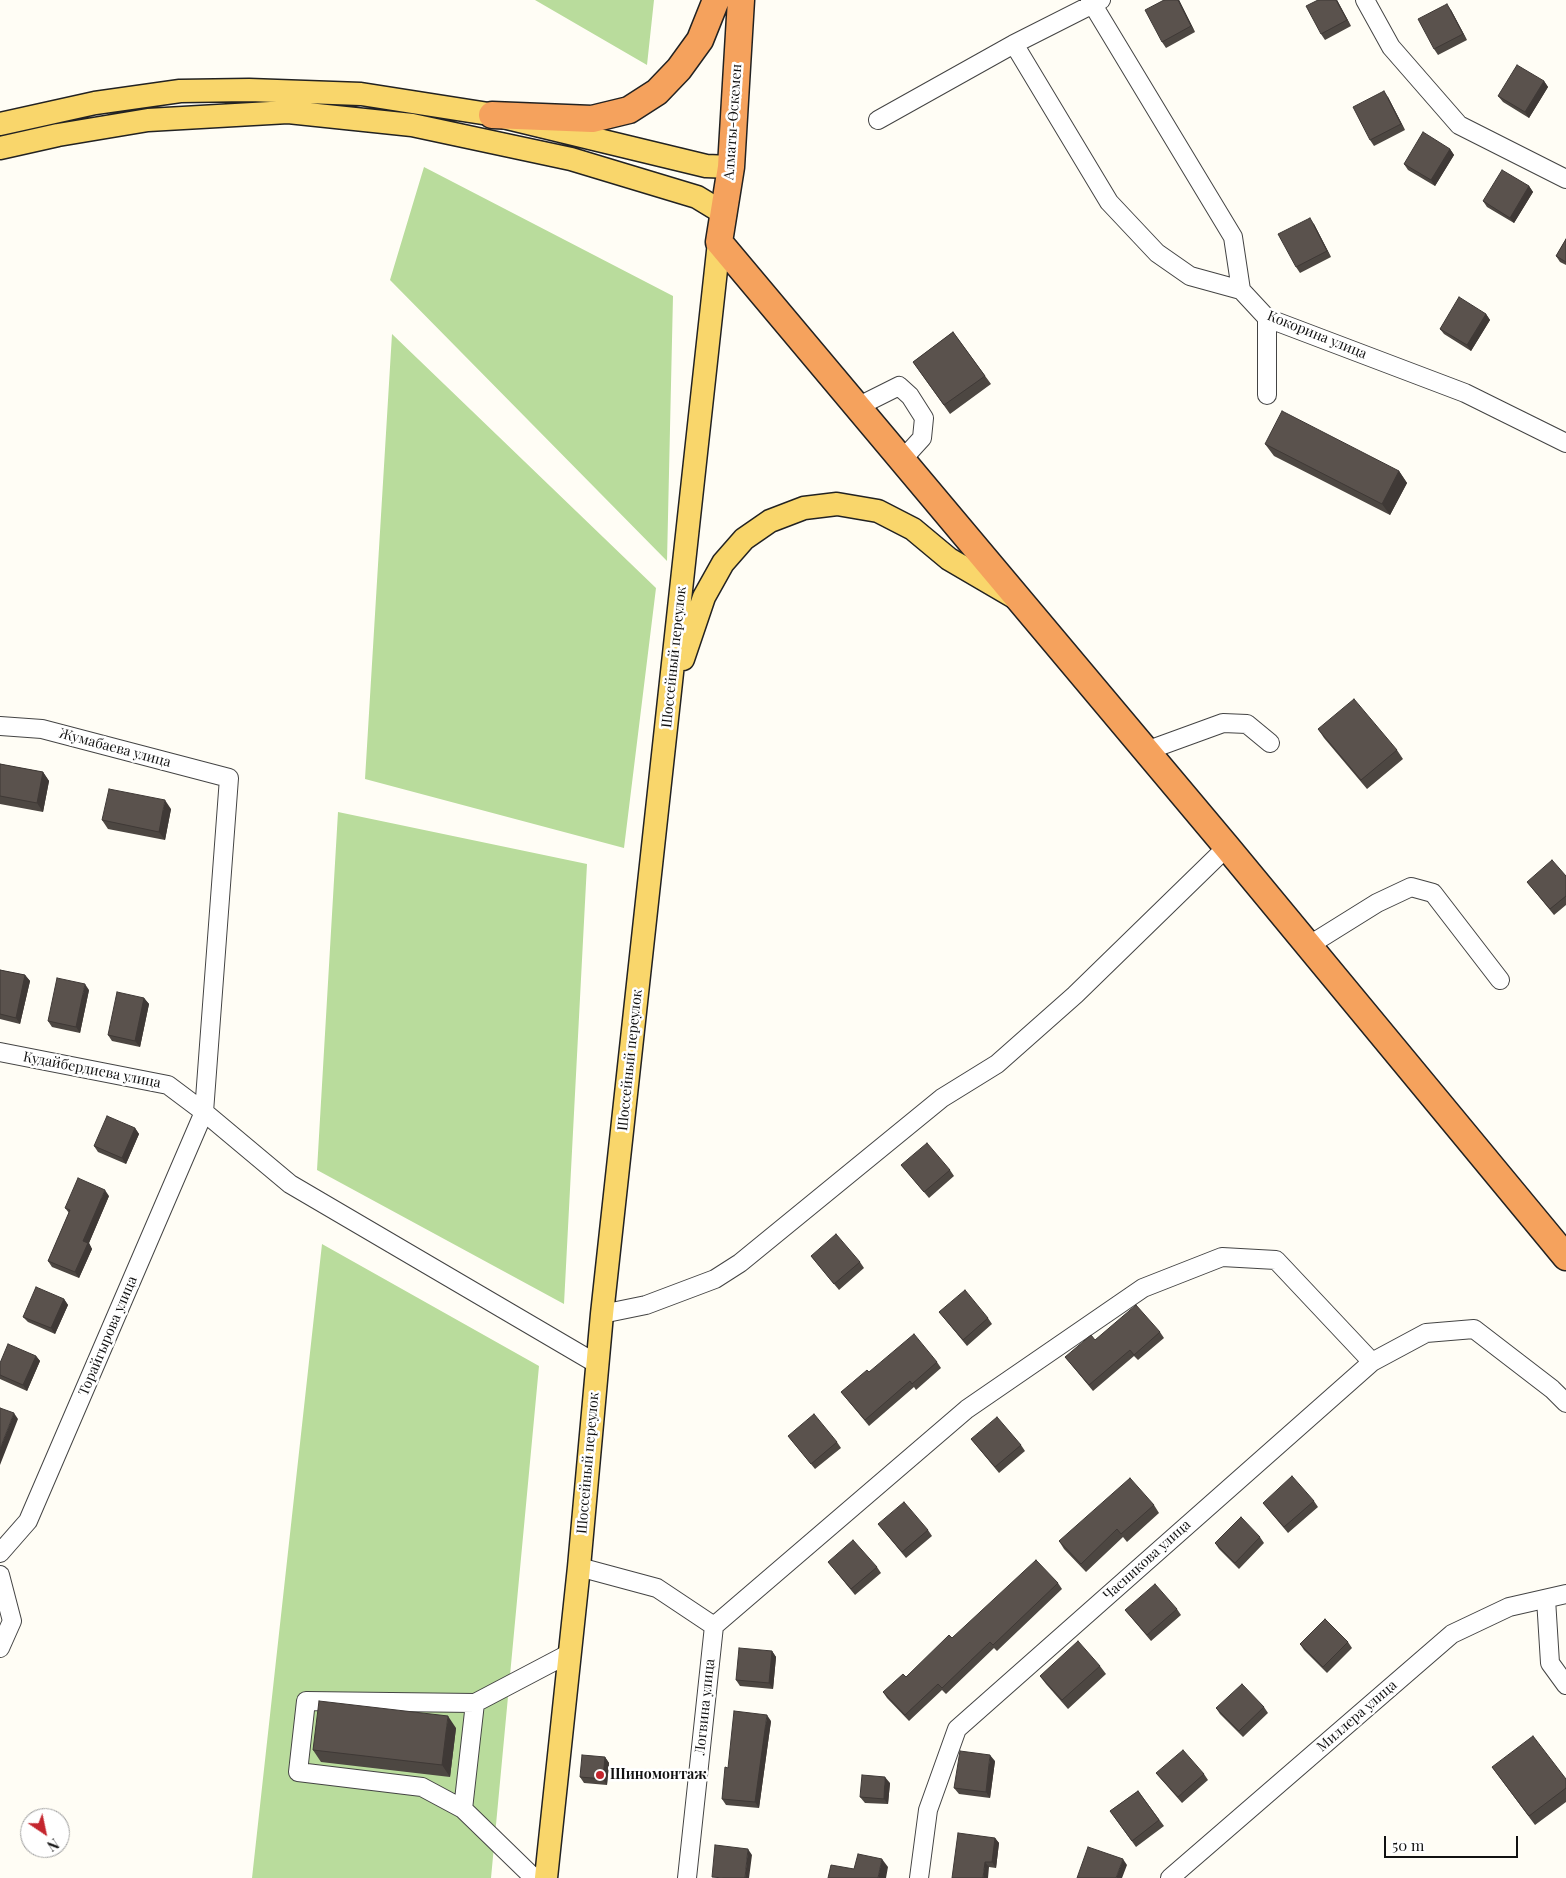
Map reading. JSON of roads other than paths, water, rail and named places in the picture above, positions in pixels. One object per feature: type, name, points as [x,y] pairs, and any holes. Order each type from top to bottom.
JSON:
[{"type":"highway","points":[[492,115],[592,119],[628,110],[657,92],[678,69],[700,40],[716,0]]},
{"type":"highway","name":"Алматы-Өскемен","points":[[719,242],[725,214],[731,167],[741,0]]},
{"type":"highway","points":[[719,242],[1227,847],[1566,1257]]},
{"type":"main road","points":[[0,124],[95,103],[180,91],[249,90],[361,94],[492,115],[706,166],[731,167]]},
{"type":"main road","points":[[0,148],[58,135],[148,120],[288,112],[412,124],[571,159],[696,197],[725,214]]},
{"type":"main road","name":"Шоссейный переулок","points":[[546,1878],[579,1567],[602,1314],[719,242]]},
{"type":"main road","points":[[670,701],[704,597],[723,563],[744,539],[770,521],[804,508],[837,504],[878,511],[913,529],[949,559],[1017,599]]},
{"type":"street","points":[[1365,0],[1391,48],[1459,125],[1566,179]]},
{"type":"street","points":[[878,120],[1014,44],[1095,2],[1233,237],[1241,290],[1190,276],[1157,253],[1109,202],[1014,44]]},
{"type":"street","name":"Кокорина улица","points":[[1241,290],[1267,318],[1465,393],[1566,443]]},
{"type":"street","points":[[1267,318],[1267,396]]},
{"type":"street","points":[[857,407],[899,386],[910,396],[924,418],[922,438],[901,461]]},
{"type":"street","points":[[1146,751],[1223,723],[1247,724],[1270,743]]},
{"type":"street","name":"Жумабаева улица","points":[[0,726],[42,729],[229,778]]},
{"type":"street","name":"Торайгырова улица","points":[[0,1553],[28,1521],[204,1112],[229,778]]},
{"type":"street","points":[[602,1314],[646,1305],[715,1279],[740,1263],[942,1098],[997,1064],[1075,996],[1227,847]]},
{"type":"street","points":[[1308,946],[1377,903],[1411,887],[1433,893],[1500,980]]},
{"type":"street","name":"Кудайбердиева улица","points":[[0,1052],[168,1085],[204,1112],[290,1184],[597,1364]]},
{"type":"street","points":[[579,1567],[657,1588],[714,1626],[967,1409],[1143,1288],[1222,1257],[1276,1260],[1372,1362]]},
{"type":"street","name":"Часникова улица","points":[[919,1878],[928,1810],[957,1729],[1372,1362],[1426,1333],[1474,1329],[1552,1389],[1566,1403]]},
{"type":"street","points":[[0,1575],[12,1621],[0,1648]]},
{"type":"street","name":"Миллера улица","points":[[1170,1878],[1452,1634],[1509,1607],[1566,1594]]},
{"type":"street","points":[[1546,1599],[1550,1663],[1566,1684]]},
{"type":"street","name":"Логвина улица","points":[[687,1878],[714,1626]]},
{"type":"street","points":[[534,1878],[463,1809],[422,1787],[298,1772],[306,1701],[475,1703],[570,1653]]},
{"type":"street","points":[[463,1809],[475,1703]]},
{"type":"place","name":"Шиномонтаж","points":[[600,1775]]}]
